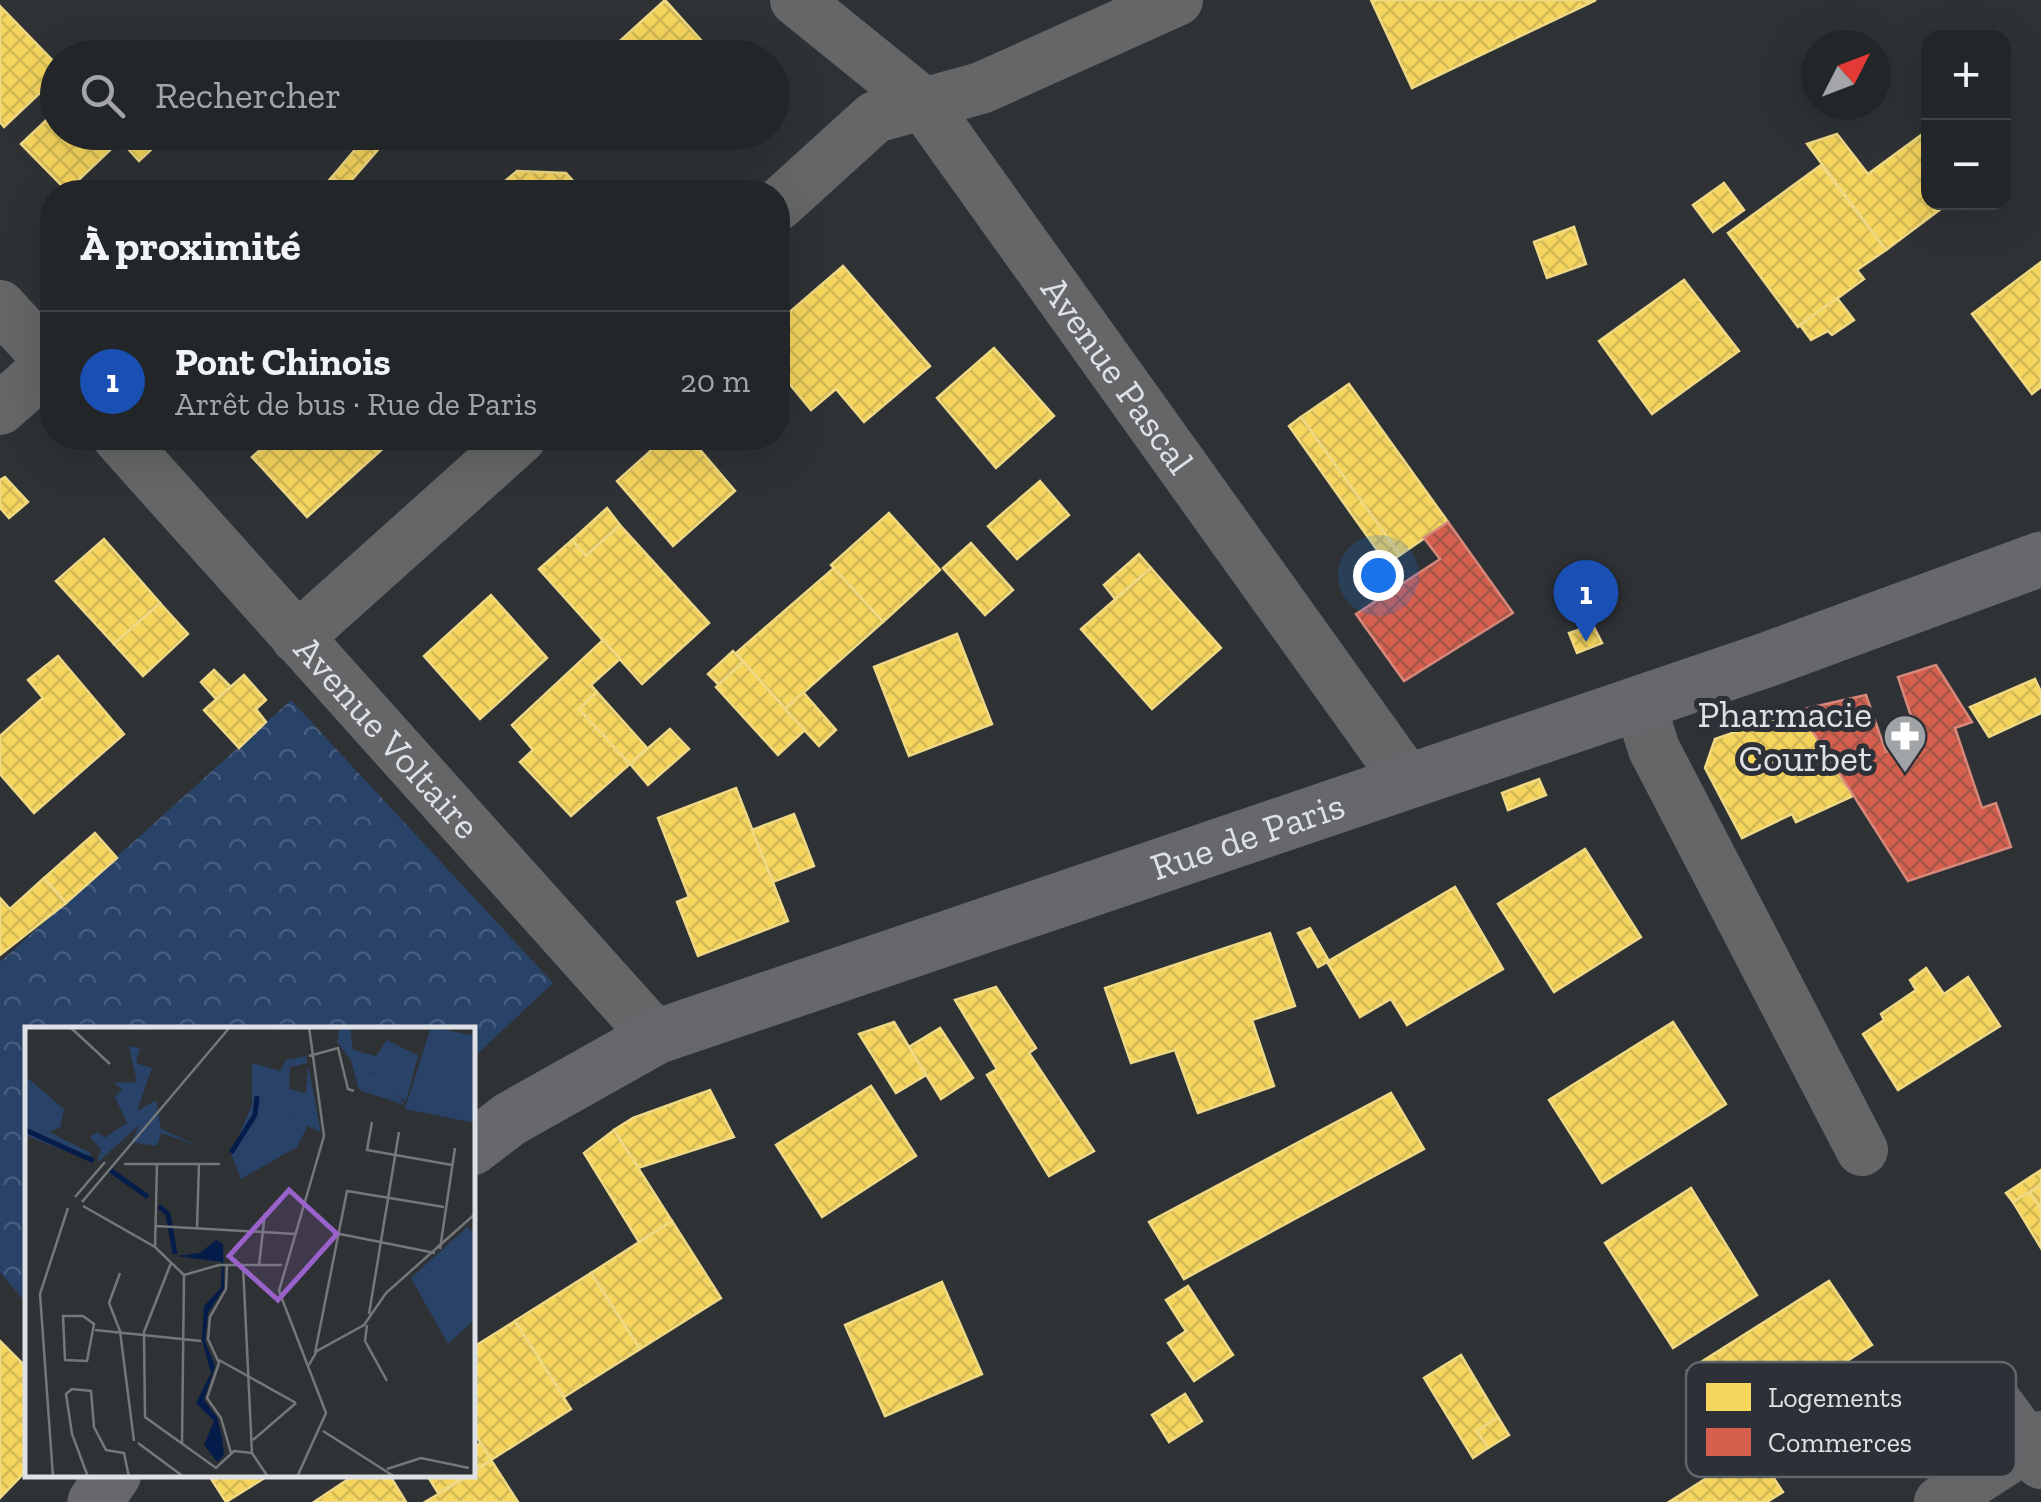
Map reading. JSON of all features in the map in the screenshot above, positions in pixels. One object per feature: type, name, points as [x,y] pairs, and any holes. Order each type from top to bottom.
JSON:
[{"type":"street","name":"Avenue Pascal","points":[[796,0],[922,102],[1407,780]]},
{"type":"street","points":[[790,194],[875,117],[981,88],[1176,0]]},
{"type":"street","points":[[0,306],[40,350]]},
{"type":"street","points":[[0,409],[40,374]]},
{"type":"street","name":"Avenue Voltaire","points":[[130,450],[656,1037]]},
{"type":"street","points":[[297,638],[507,450]]},
{"type":"street","name":"Rue de Paris","points":[[475,1146],[510,1119],[656,1037],[1638,702],[2041,559]]},
{"type":"street","points":[[1638,702],[1654,749],[1862,1150]]},
{"type":"street","points":[[2016,1424],[2037,1448]]},
{"type":"street","points":[[95,1502],[112,1477]]},
{"type":"street","points":[[1940,1502],[1985,1477]]},
{"type":"green space","points":[[291,700],[553,983],[475,1056],[475,1027],[25,1027],[25,1302],[0,1272],[0,962]]},
{"type":"building: Logements","points":[[665,0],[701,40],[621,40]]},
{"type":"building: Logements","points":[[1371,0],[1596,0],[1412,88]]},
{"type":"building: Logements","points":[[0,6],[40,47],[40,93],[4,127],[0,122]]},
{"type":"building: Logements","points":[[40,126],[40,150],[110,150],[79,180],[56,180],[21,144]]},
{"type":"building: Logements","points":[[1837,134],[1868,174],[1921,135],[1921,210],[1939,210],[1886,250],[1807,144]]},
{"type":"building: Logements","points":[[129,150],[151,150],[139,161]]},
{"type":"building: Logements","points":[[355,150],[378,150],[352,180],[332,177]]},
{"type":"building: Logements","points":[[1821,165],[1886,250],[1857,270],[1864,279],[1798,327],[1728,233]]},
{"type":"building: Logements","points":[[517,171],[566,173],[572,180],[506,180]]},
{"type":"building: Logements","points":[[1724,183],[1744,210],[1713,232],[1693,205]]},
{"type":"building: Logements","points":[[1574,227],[1586,264],[1547,278],[1534,242]]},
{"type":"building: Logements","points":[[2041,262],[2041,387],[2032,394],[1972,314]]},
{"type":"building: Logements","points":[[843,266],[930,366],[864,422],[836,389],[811,410],[790,385],[790,312]]},
{"type":"building: Logements","points":[[1684,280],[1739,351],[1652,414],[1599,341]]},
{"type":"building: Logements","points":[[1837,298],[1854,320],[1832,335],[1828,331],[1811,340],[1800,325]]},
{"type":"building: Logements","points":[[994,348],[1054,416],[996,468],[937,398]]},
{"type":"building: Logements","points":[[1349,384],[1448,522],[1400,555],[1301,417]]},
{"type":"building: Logements","points":[[1301,417],[1400,555],[1387,564],[1289,426]]},
{"type":"building: Logements","points":[[260,450],[381,450],[307,517],[252,457]]},
{"type":"building: Logements","points":[[652,450],[700,450],[735,491],[673,546],[617,481]]},
{"type":"building: Logements","points":[[5,477],[28,502],[9,518],[0,508],[0,480]]},
{"type":"building: Logements","points":[[1040,481],[1069,515],[1017,559],[988,526]]},
{"type":"building: Logements","points":[[607,508],[620,525],[586,556],[572,540]]},
{"type":"building: Logements","points":[[889,513],[940,570],[883,622],[831,565]]},
{"type":"building: Logements","points":[[620,525],[709,623],[642,684],[539,569],[572,540],[586,556]]},
{"type":"building: Logements","points":[[104,539],[160,603],[114,644],[56,581]]},
{"type":"building: Logements","points":[[971,543],[1013,590],[985,615],[943,568]]},
{"type":"building: Logements","points":[[1139,554],[1151,568],[1115,599],[1104,585]]},
{"type":"building: Logements","points":[[834,568],[883,622],[785,709],[736,653]]},
{"type":"building: Logements","points":[[1151,568],[1221,648],[1152,709],[1081,629]]},
{"type":"building: Logements","points":[[491,595],[547,658],[480,719],[424,656]]},
{"type":"building: Logements","points":[[160,603],[188,634],[143,676],[114,644]]},
{"type":"building: Logements","points":[[1593,625],[1602,643],[1577,653],[1569,633]]},
{"type":"building: Logements","points":[[957,634],[992,724],[909,756],[874,667]]},
{"type":"building: Logements","points":[[603,640],[620,659],[591,685],[597,692],[579,709],[630,764],[571,816],[520,762],[533,750],[512,725]]},
{"type":"building: Logements","points":[[733,651],[743,662],[719,685],[708,674]]},
{"type":"building: Logements","points":[[58,656],[124,734],[34,813],[0,774],[0,736],[43,698],[28,680]]},
{"type":"building: Logements","points":[[743,662],[805,730],[778,755],[716,687]]},
{"type":"building: Logements","points":[[214,670],[231,687],[216,699],[201,682]]},
{"type":"building: Logements","points":[[244,675],[266,700],[256,709],[266,722],[239,748],[204,710]]},
{"type":"building: Logements","points":[[2035,679],[2041,692],[2041,713],[1989,737],[1970,707]]},
{"type":"building: Logements","points":[[597,692],[647,748],[630,764],[579,709]]},
{"type":"building: Logements","points":[[803,692],[836,730],[819,746],[785,709]]},
{"type":"building: Logements","points":[[1799,710],[1853,796],[1796,822],[1792,814],[1742,838],[1705,768],[1715,739]]},
{"type":"building: Logements","points":[[670,729],[689,749],[648,785],[630,764]]},
{"type":"building: Logements","points":[[1539,779],[1546,795],[1508,810],[1502,793]]},
{"type":"building: Logements","points":[[736,788],[788,921],[698,956],[677,902],[689,897],[658,818]]},
{"type":"building: Logements","points":[[794,814],[814,866],[773,882],[752,830]]},
{"type":"building: Logements","points":[[95,833],[117,858],[66,903],[44,878]]},
{"type":"building: Logements","points":[[1585,849],[1641,937],[1554,992],[1498,904]]},
{"type":"building: Logements","points":[[44,878],[66,903],[0,955],[0,898],[10,909]]},
{"type":"building: Logements","points":[[1455,887],[1503,969],[1407,1025],[1391,999],[1360,1017],[1327,962]]},
{"type":"building: Logements","points":[[1310,928],[1329,961],[1318,967],[1298,933]]},
{"type":"building: Logements","points":[[1270,933],[1295,1006],[1252,1020],[1274,1086],[1198,1113],[1175,1050],[1131,1063],[1105,988]]},
{"type":"building: Logements","points":[[1926,968],[1944,994],[1968,977],[2000,1026],[1898,1090],[1863,1034],[1884,1020],[1881,1014],[1916,990],[1910,980]]},
{"type":"building: Logements","points":[[996,987],[1036,1048],[1029,1053],[1094,1151],[1049,1176],[987,1075],[997,1069],[955,1000]]},
{"type":"building: Logements","points":[[894,1022],[926,1075],[896,1093],[859,1034]]},
{"type":"building: Logements","points":[[1673,1022],[1726,1104],[1602,1183],[1549,1100]]},
{"type":"building: Logements","points":[[940,1028],[973,1078],[941,1099],[909,1047]]},
{"type":"building: Logements","points":[[871,1086],[916,1156],[822,1217],[776,1145]]},
{"type":"building: Logements","points":[[710,1090],[734,1137],[638,1168],[614,1130],[633,1118]]},
{"type":"building: Logements","points":[[1391,1093],[1424,1149],[1184,1279],[1149,1222]]},
{"type":"building: Logements","points":[[614,1130],[672,1221],[639,1242],[584,1153]]},
{"type":"building: Logements","points":[[2041,1170],[2041,1185],[2013,1202],[2006,1193]]},
{"type":"building: Logements","points":[[2041,1185],[2041,1210],[2030,1192]]},
{"type":"building: Logements","points":[[1691,1188],[1757,1295],[1673,1348],[1605,1243]]},
{"type":"building: Logements","points":[[2030,1192],[2041,1210],[2041,1248],[2013,1202]]},
{"type":"building: Logements","points":[[672,1221],[721,1298],[640,1349],[591,1273]]},
{"type":"building: Logements","points":[[591,1273],[640,1349],[564,1397],[515,1321]]},
{"type":"building: Logements","points":[[1829,1281],[1872,1345],[1846,1362],[1701,1362]]},
{"type":"building: Logements","points":[[942,1282],[982,1374],[885,1416],[845,1325]]},
{"type":"building: Logements","points":[[1188,1286],[1233,1355],[1194,1381],[1168,1343],[1186,1331],[1166,1300]]},
{"type":"building: Logements","points":[[515,1321],[571,1409],[491,1460],[475,1434],[475,1346]]},
{"type":"building: Logements","points":[[0,1341],[25,1366],[25,1472],[0,1498]]},
{"type":"building: Logements","points":[[1461,1355],[1498,1417],[1477,1431],[1488,1448],[1473,1458],[1424,1378]]},
{"type":"building: Logements","points":[[1185,1394],[1202,1421],[1169,1442],[1152,1415]]},
{"type":"building: Logements","points":[[1498,1417],[1509,1435],[1488,1448],[1477,1431]]},
{"type":"building: Logements","points":[[481,1443],[491,1460],[475,1470],[475,1446]]},
{"type":"building: Logements","points":[[491,1460],[518,1502],[425,1502],[467,1477],[475,1477],[475,1472]]},
{"type":"building: Logements","points":[[210,1477],[266,1477],[226,1502]]},
{"type":"building: Logements","points":[[352,1477],[391,1477],[406,1502],[314,1502]]},
{"type":"building: Logements","points":[[429,1477],[463,1477],[438,1493]]},
{"type":"building: Logements","points":[[1708,1477],[1773,1477],[1783,1492],[1767,1502],[1669,1502]]},
{"type":"building: Commerces","points":[[1448,522],[1513,613],[1404,681],[1356,614],[1440,559],[1424,538]]},
{"type":"building: Commerces","name":"Pharmacie Courbet","points":[[1936,665],[1972,722],[1955,728],[1982,808],[1996,803],[2011,847],[1908,881],[1799,710],[1866,695],[1886,752],[1919,740],[1898,677]]},
{"type":"place","name":"Pont Chinois","points":[[1586,642]]},
{"type":"place","name":"Pharmacie Courbet","points":[[1905,774]]}]
